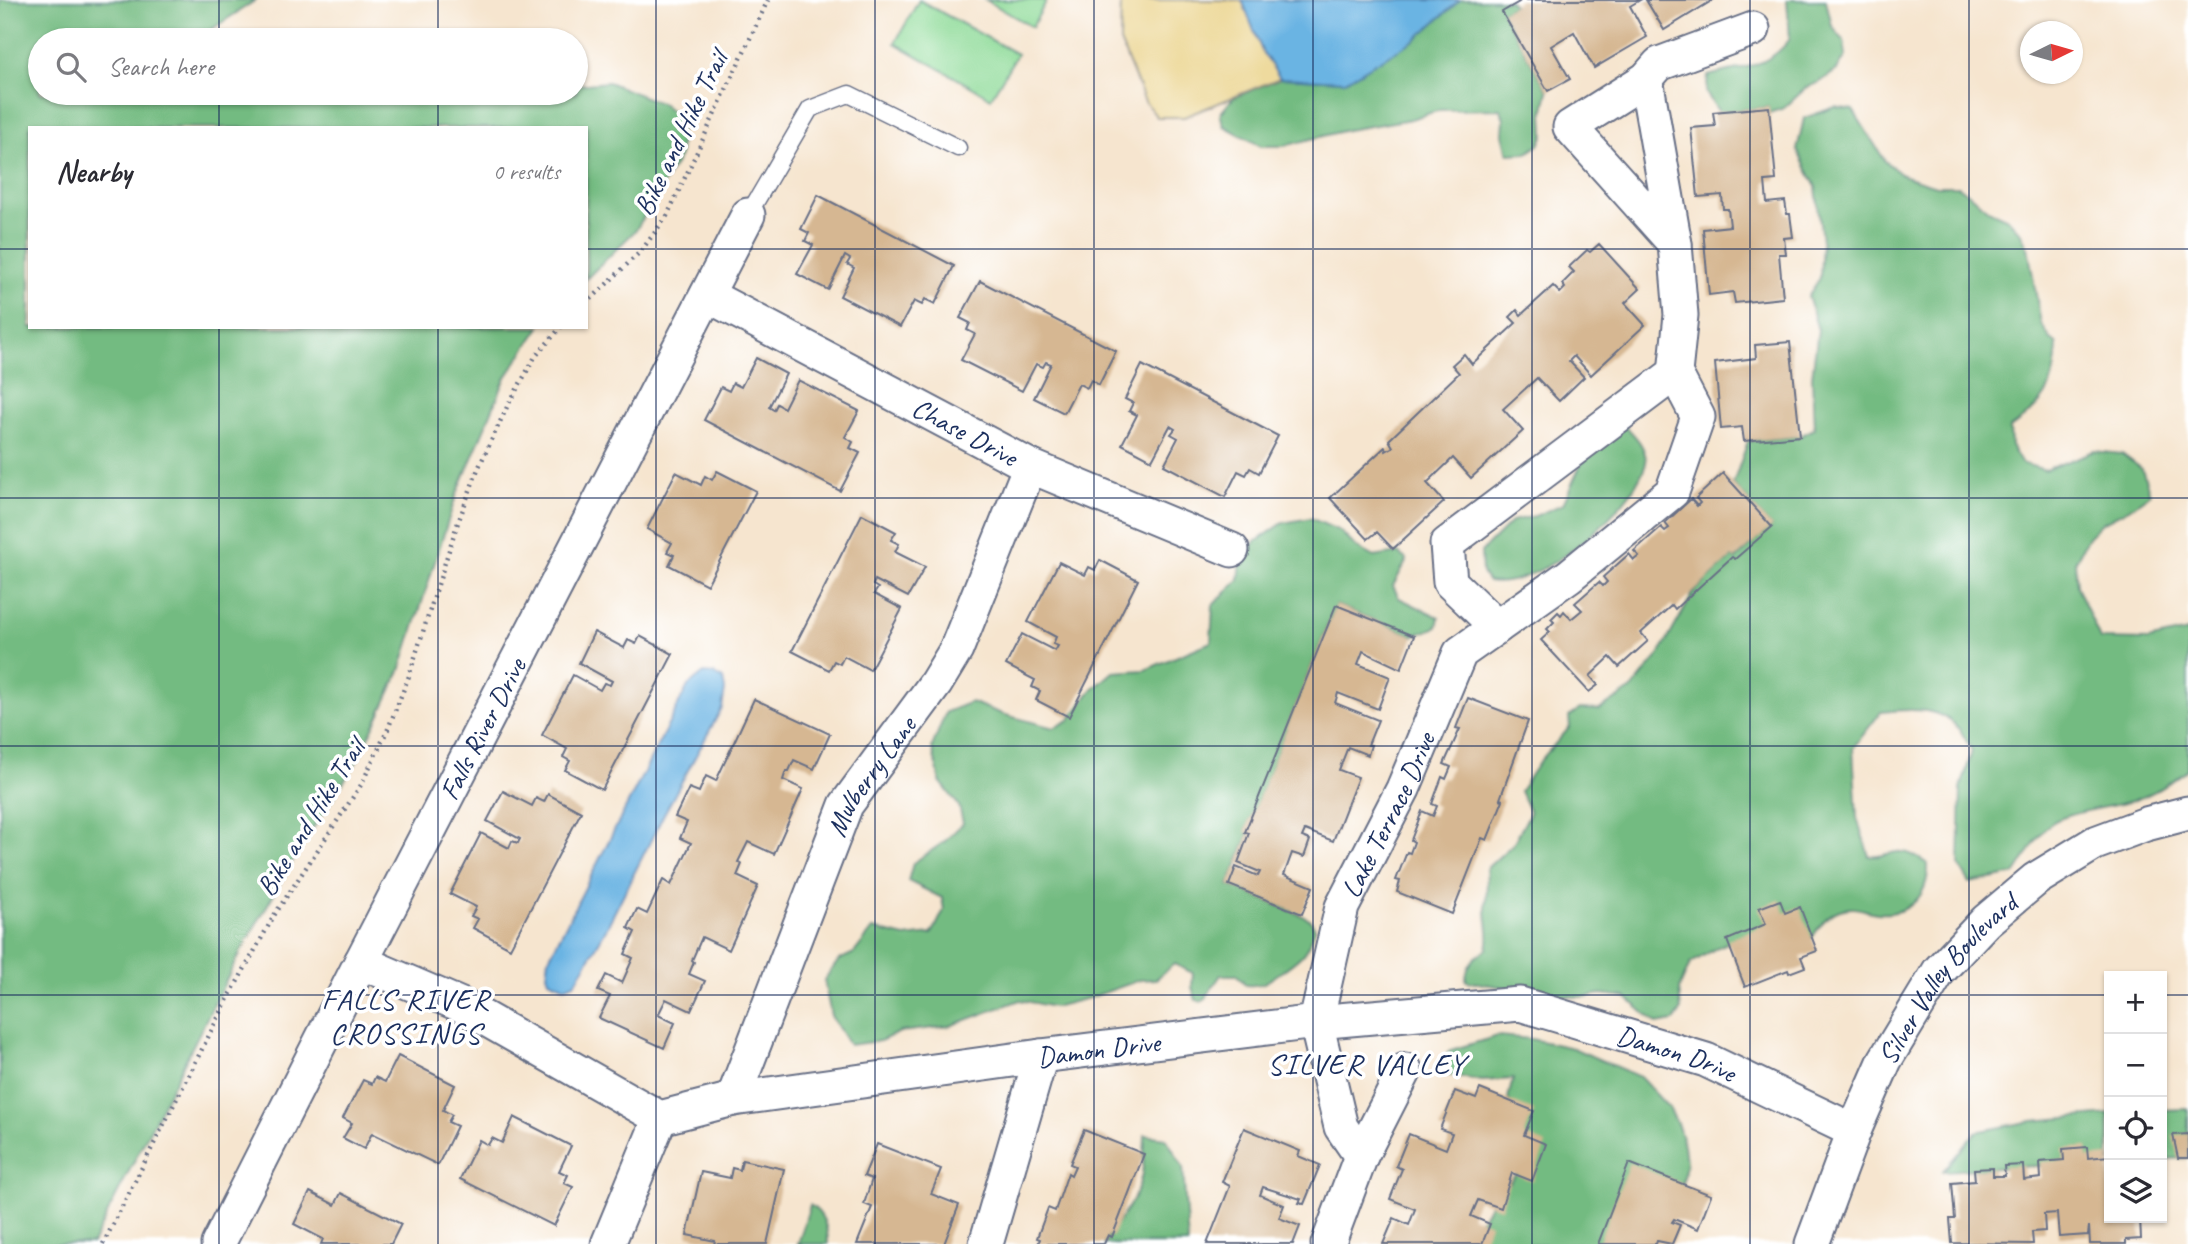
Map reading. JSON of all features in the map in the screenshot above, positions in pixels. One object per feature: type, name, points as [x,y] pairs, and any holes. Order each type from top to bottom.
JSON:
[{"type":"street","points":[[1675,244],[1570,127],[1646,79],[1659,64],[1753,29]]},
{"type":"street","points":[[1497,627],[1450,582],[1447,544],[1675,373],[1681,316],[1675,244],[1646,79]]},
{"type":"street","name":"Falls River Drive","points":[[218,1244],[748,215]]},
{"type":"street","name":"Chase Drive","points":[[707,295],[1030,466],[1232,550]]},
{"type":"street","name":"Lake Terrace Drive","points":[[1316,1021],[1342,907],[1403,789],[1460,653],[1569,576],[1672,492],[1698,417],[1675,373]]},
{"type":"street","name":"Mulberry Lane","points":[[733,1099],[846,805],[939,678],[956,650],[1030,466]]},
{"type":"street","name":"Silver Valley Boulevard","points":[[1812,1244],[1854,1131],[1885,1060],[1939,971],[1986,921],[2036,879],[2095,843],[2146,824],[2188,813]]},
{"type":"street","points":[[361,962],[461,1005],[660,1118],[608,1244]]},
{"type":"street","name":"Damon Drive","points":[[660,1118],[733,1099],[1041,1055],[1316,1021],[1520,1004],[1706,1060],[1854,1131]]},
{"type":"street","points":[[1316,1021],[1341,1127],[1361,1156]]},
{"type":"street","points":[[986,1244],[1041,1055]]},
{"type":"street","points":[[1328,1244],[1361,1156],[1405,1070]]},
{"type":"lane","points":[[748,215],[810,108],[849,94],[958,148]]},
{"type":"path","name":"Bike and Hike Trail","points":[[588,302],[641,251],[667,216],[768,0]]},
{"type":"path","name":"Bike and Hike Trail","points":[[103,1244],[224,1006],[275,914],[366,774],[409,676],[456,528],[478,469],[507,407],[535,357],[559,329]]},
{"type":"green space","points":[[0,0],[256,0],[214,28],[28,28],[28,105],[588,105],[588,84],[608,82],[663,104],[681,119],[680,156],[636,230],[588,277],[588,126],[28,126],[28,329],[539,329],[506,377],[456,496],[400,671],[358,760],[302,845],[240,953],[92,1244],[0,1244]]},
{"type":"green space","points":[[919,0],[1017,54],[991,98],[895,43]]},
{"type":"green space","points":[[986,0],[1047,0],[1032,27]]},
{"type":"green space","points":[[1460,0],[1509,0],[1514,5],[1502,12],[1548,91],[1543,114],[1544,134],[1539,145],[1527,153],[1508,154],[1501,109],[1440,110],[1411,119],[1347,130],[1284,146],[1261,146],[1224,126],[1220,114],[1233,98],[1280,78],[1345,81],[1416,39]]},
{"type":"green space","points":[[1787,0],[1826,0],[1832,26],[1844,41],[1846,56],[1837,70],[1807,87],[1784,108],[1769,113],[1768,107],[1719,112],[1706,93],[1708,76],[1762,62],[1781,49],[1790,39]]},
{"type":"green space","points":[[1835,107],[1853,110],[1885,161],[1902,175],[1936,186],[1959,186],[1990,211],[2008,219],[2020,232],[2028,247],[2041,324],[2057,344],[2056,360],[2046,394],[2010,428],[2011,446],[2021,463],[2045,470],[2094,451],[2122,454],[2142,469],[2150,494],[2102,523],[2088,537],[2075,562],[2077,586],[2100,639],[2148,640],[2188,631],[2188,769],[2161,788],[2139,798],[2055,821],[2040,835],[2015,874],[1970,883],[1959,865],[1961,788],[1972,751],[1959,729],[1941,715],[1922,710],[1881,712],[1853,748],[1857,818],[1869,856],[1906,852],[1928,864],[1921,894],[1908,907],[1889,913],[1855,908],[1840,910],[1826,919],[1810,941],[1743,936],[1718,947],[1690,964],[1679,989],[1681,1011],[1674,1021],[1657,1024],[1626,997],[1601,994],[1584,997],[1555,996],[1466,981],[1469,966],[1487,949],[1488,944],[1486,869],[1514,843],[1530,813],[1520,791],[1540,761],[1570,727],[1569,717],[1580,709],[1599,710],[1632,689],[1659,655],[1694,592],[1732,557],[1736,559],[1771,527],[1733,484],[1748,441],[1800,436],[1814,429],[1812,376],[1818,330],[1808,296],[1820,278],[1822,241],[1816,187],[1797,150],[1804,118]]},
{"type":"green space","points":[[1622,422],[1641,445],[1646,462],[1630,494],[1615,512],[1596,531],[1552,564],[1507,582],[1488,582],[1482,573],[1481,552],[1512,521],[1535,516],[1563,504],[1581,464]]},
{"type":"green space","points":[[1310,518],[1340,531],[1356,547],[1374,557],[1398,553],[1407,560],[1393,586],[1399,598],[1439,617],[1437,627],[1414,636],[1336,605],[1246,831],[1249,833],[1229,885],[1310,919],[1315,929],[1302,955],[1261,984],[1246,985],[1237,975],[1221,975],[1203,1001],[1196,1000],[1192,987],[1193,973],[1174,964],[1156,979],[1140,980],[1054,1007],[1020,1000],[950,1026],[900,1032],[880,1041],[849,1045],[831,1016],[824,980],[839,960],[854,953],[873,929],[905,937],[932,934],[944,910],[942,898],[908,881],[913,863],[944,842],[963,823],[959,806],[940,781],[932,747],[946,712],[971,702],[1002,714],[1054,728],[1069,720],[1091,691],[1113,672],[1145,670],[1211,642],[1213,605],[1239,580],[1241,560],[1247,548],[1283,523]]},
{"type":"green space","points":[[1498,1036],[1531,1039],[1573,1048],[1640,1077],[1669,1108],[1677,1123],[1686,1162],[1682,1192],[1598,1244],[1466,1244],[1488,1208],[1521,1168],[1520,1121],[1508,1098],[1513,1079],[1482,1081],[1444,1074],[1440,1061],[1451,1050]]},
{"type":"green space","points":[[2188,1109],[2188,1158],[2167,1159],[2167,1110]]},
{"type":"green space","points":[[2104,1114],[2104,1162],[1943,1171],[1976,1132],[2032,1121]]},
{"type":"green space","points":[[1145,1135],[1166,1138],[1183,1167],[1188,1244],[1104,1244],[1138,1189]]},
{"type":"green space","points":[[810,1205],[819,1212],[824,1222],[828,1244],[798,1244]]},
{"type":"sand","points":[[1121,0],[1242,0],[1262,51],[1280,78],[1184,117],[1157,117],[1145,102],[1120,42]]},
{"type":"water","points":[[1242,0],[1460,0],[1416,39],[1345,81],[1280,78],[1262,51]]},
{"type":"water","points":[[704,673],[723,679],[725,690],[722,708],[576,982],[565,987],[549,980],[549,958],[688,686]]},
{"type":"building","points":[[1517,0],[1640,0],[1630,6],[1647,37],[1594,68],[1574,32],[1551,46],[1570,79],[1548,91],[1502,12],[1519,2]]},
{"type":"building","points":[[1646,0],[1713,0],[1664,30]]},
{"type":"building","points":[[1769,107],[1776,180],[1765,181],[1767,203],[1785,201],[1793,237],[1784,238],[1786,254],[1779,254],[1783,298],[1735,303],[1733,292],[1709,295],[1703,229],[1730,226],[1728,209],[1723,209],[1722,195],[1698,197],[1691,128],[1715,126],[1713,112]]},
{"type":"building","points":[[818,195],[954,266],[935,304],[925,299],[922,305],[914,301],[900,327],[840,296],[854,268],[847,264],[850,259],[845,256],[828,290],[797,274],[813,245],[805,241],[809,233],[801,229]]},
{"type":"building","points":[[1599,244],[1640,289],[1625,303],[1645,325],[1591,375],[1574,356],[1569,361],[1584,377],[1559,401],[1537,378],[1503,409],[1523,431],[1471,478],[1453,458],[1427,483],[1444,502],[1393,549],[1377,532],[1368,539],[1330,498],[1385,447],[1386,451],[1393,447],[1389,440],[1459,373],[1452,365],[1464,354],[1472,364],[1516,323],[1510,317],[1517,310],[1521,315],[1553,286],[1560,293],[1565,288],[1562,284],[1574,272],[1569,267],[1587,250],[1590,252]]},
{"type":"building","points":[[980,281],[1116,351],[1099,385],[1091,380],[1087,388],[1079,384],[1064,413],[1034,398],[1051,364],[1046,362],[1043,367],[1036,364],[1022,391],[961,360],[975,334],[967,330],[970,323],[960,318]]},
{"type":"building","points":[[1790,342],[1800,436],[1744,441],[1742,427],[1721,429],[1715,363],[1756,358],[1755,345]]},
{"type":"building","points":[[756,358],[786,374],[769,407],[774,410],[777,404],[784,408],[798,380],[859,411],[845,437],[853,442],[850,448],[860,453],[840,491],[704,420],[721,387],[729,391],[733,383],[741,387]]},
{"type":"building","points":[[1142,365],[1278,436],[1259,473],[1250,468],[1246,475],[1238,471],[1225,497],[1164,465],[1178,438],[1171,434],[1175,429],[1170,426],[1152,460],[1122,444],[1137,415],[1129,411],[1133,403],[1125,399]]},
{"type":"building","points":[[717,471],[756,491],[707,585],[669,565],[674,555],[667,552],[672,543],[647,529],[676,472],[701,485],[705,476],[712,480]]},
{"type":"building","points":[[1723,473],[1772,527],[1735,559],[1732,557],[1675,609],[1672,605],[1641,633],[1648,641],[1619,667],[1610,657],[1590,676],[1598,685],[1589,692],[1541,640],[1550,632],[1547,629],[1554,622],[1551,619],[1558,612],[1561,615],[1564,611],[1571,619],[1582,610],[1575,603],[1599,582],[1603,586],[1607,582],[1603,577],[1629,554],[1634,560],[1639,556],[1634,551],[1661,527],[1665,531],[1669,528],[1665,523],[1691,499],[1697,506],[1700,503],[1696,498]]},
{"type":"building","points":[[862,514],[896,532],[891,540],[899,544],[895,552],[925,567],[908,597],[875,580],[873,585],[878,588],[874,594],[902,609],[870,670],[844,656],[840,664],[834,661],[829,670],[792,651]]},
{"type":"building","points":[[1100,560],[1138,580],[1069,717],[1036,700],[1040,691],[1032,687],[1035,680],[1006,665],[1022,634],[1055,651],[1058,646],[1053,644],[1056,637],[1028,622],[1059,562],[1085,575],[1089,567],[1095,570]]},
{"type":"building","points":[[1336,605],[1414,636],[1401,669],[1363,651],[1358,664],[1390,677],[1378,709],[1338,693],[1335,703],[1378,720],[1368,745],[1371,745],[1368,755],[1348,747],[1339,770],[1358,777],[1333,841],[1305,830],[1302,837],[1310,840],[1304,857],[1292,853],[1284,875],[1313,887],[1302,914],[1229,885],[1236,867],[1258,876],[1260,872],[1238,863],[1249,833],[1245,832]]},
{"type":"building","points":[[594,632],[624,648],[628,640],[636,644],[640,636],[673,654],[602,790],[565,770],[570,761],[563,757],[567,749],[542,735],[573,675],[600,690],[604,683],[610,685],[612,681],[579,663]]},
{"type":"building","points":[[1468,698],[1528,721],[1500,799],[1503,800],[1487,840],[1482,838],[1452,914],[1397,892],[1400,881],[1396,880],[1407,852],[1410,853],[1414,842],[1411,840],[1422,811],[1433,816],[1437,806],[1432,804],[1442,777],[1446,779],[1451,767],[1444,764],[1460,729],[1456,728]]},
{"type":"building","points":[[754,699],[830,734],[814,769],[794,760],[789,771],[786,771],[783,780],[803,789],[774,854],[748,842],[738,862],[742,864],[737,876],[758,886],[729,950],[702,937],[689,974],[705,981],[691,1011],[666,999],[658,1015],[675,1023],[664,1048],[599,1018],[610,996],[598,991],[606,975],[622,983],[633,958],[625,954],[635,932],[628,928],[637,909],[647,914],[663,880],[671,885],[691,843],[680,838],[687,822],[675,817],[689,788],[699,792],[706,776],[716,781]]},
{"type":"building","points":[[503,791],[532,806],[536,798],[544,802],[548,794],[581,812],[510,948],[473,928],[478,919],[471,916],[476,907],[450,894],[481,833],[509,848],[512,841],[518,843],[520,839],[487,821]]},
{"type":"building","points":[[1780,900],[1785,913],[1800,907],[1817,951],[1801,957],[1805,967],[1789,973],[1788,970],[1745,987],[1727,940],[1766,924],[1759,908]]},
{"type":"building","points":[[398,1056],[455,1085],[443,1110],[452,1115],[448,1122],[457,1126],[438,1165],[372,1133],[364,1149],[343,1138],[352,1123],[343,1118],[363,1080],[372,1084],[375,1077],[385,1082]]},
{"type":"building","points":[[1480,1089],[1534,1111],[1524,1135],[1546,1144],[1532,1181],[1512,1173],[1501,1208],[1478,1200],[1471,1216],[1490,1224],[1482,1244],[1383,1244],[1394,1218],[1409,1225],[1415,1209],[1390,1199],[1402,1169],[1396,1166],[1409,1134],[1446,1149],[1452,1133],[1440,1129],[1455,1091],[1476,1099]]},
{"type":"building","points":[[514,1117],[571,1146],[559,1171],[568,1175],[564,1183],[573,1187],[554,1226],[460,1179],[479,1140],[488,1145],[492,1138],[502,1143]]},
{"type":"building","points":[[1244,1128],[1300,1151],[1298,1156],[1320,1165],[1304,1204],[1299,1203],[1301,1199],[1263,1187],[1260,1195],[1284,1205],[1279,1218],[1300,1226],[1293,1244],[1207,1244],[1230,1186],[1222,1182]]},
{"type":"building","points":[[1084,1130],[1144,1154],[1112,1237],[1108,1235],[1104,1244],[1038,1244],[1040,1239],[1037,1238],[1048,1208],[1055,1211],[1068,1173],[1071,1175],[1075,1166],[1070,1164]]},
{"type":"building","points":[[2188,1134],[2188,1158],[2178,1158],[2173,1135]]},
{"type":"building","points":[[877,1144],[941,1169],[931,1194],[959,1205],[944,1244],[857,1244],[872,1207],[864,1204],[872,1179],[864,1176]]},
{"type":"building","points":[[2087,1147],[2088,1158],[2104,1156],[2104,1223],[2140,1223],[2141,1239],[2126,1240],[2126,1244],[2090,1244],[2089,1226],[2088,1235],[2059,1237],[2057,1213],[2044,1214],[2045,1231],[2032,1232],[2033,1244],[1952,1243],[1950,1219],[1955,1219],[1952,1183],[1975,1181],[1974,1169],[1993,1168],[1993,1176],[2005,1176],[2004,1166],[2023,1165],[2024,1180],[2041,1178],[2040,1162],[2064,1160],[2063,1149]]},
{"type":"building","points":[[742,1160],[784,1169],[767,1244],[714,1244],[715,1241],[687,1235],[701,1172],[730,1178],[732,1168],[740,1170]]},
{"type":"building","points":[[1629,1163],[1711,1195],[1698,1229],[1674,1219],[1672,1222],[1680,1225],[1672,1244],[1657,1241],[1656,1244],[1598,1244]]},
{"type":"building","points":[[310,1192],[335,1205],[341,1193],[401,1224],[391,1244],[321,1244],[323,1239],[294,1224]]},
{"type":"district","name":"FALLS RIVER CROSSINGS","points":[[406,1016]]},
{"type":"district","name":"SILVER VALLEY","points":[[1367,1064]]}]
